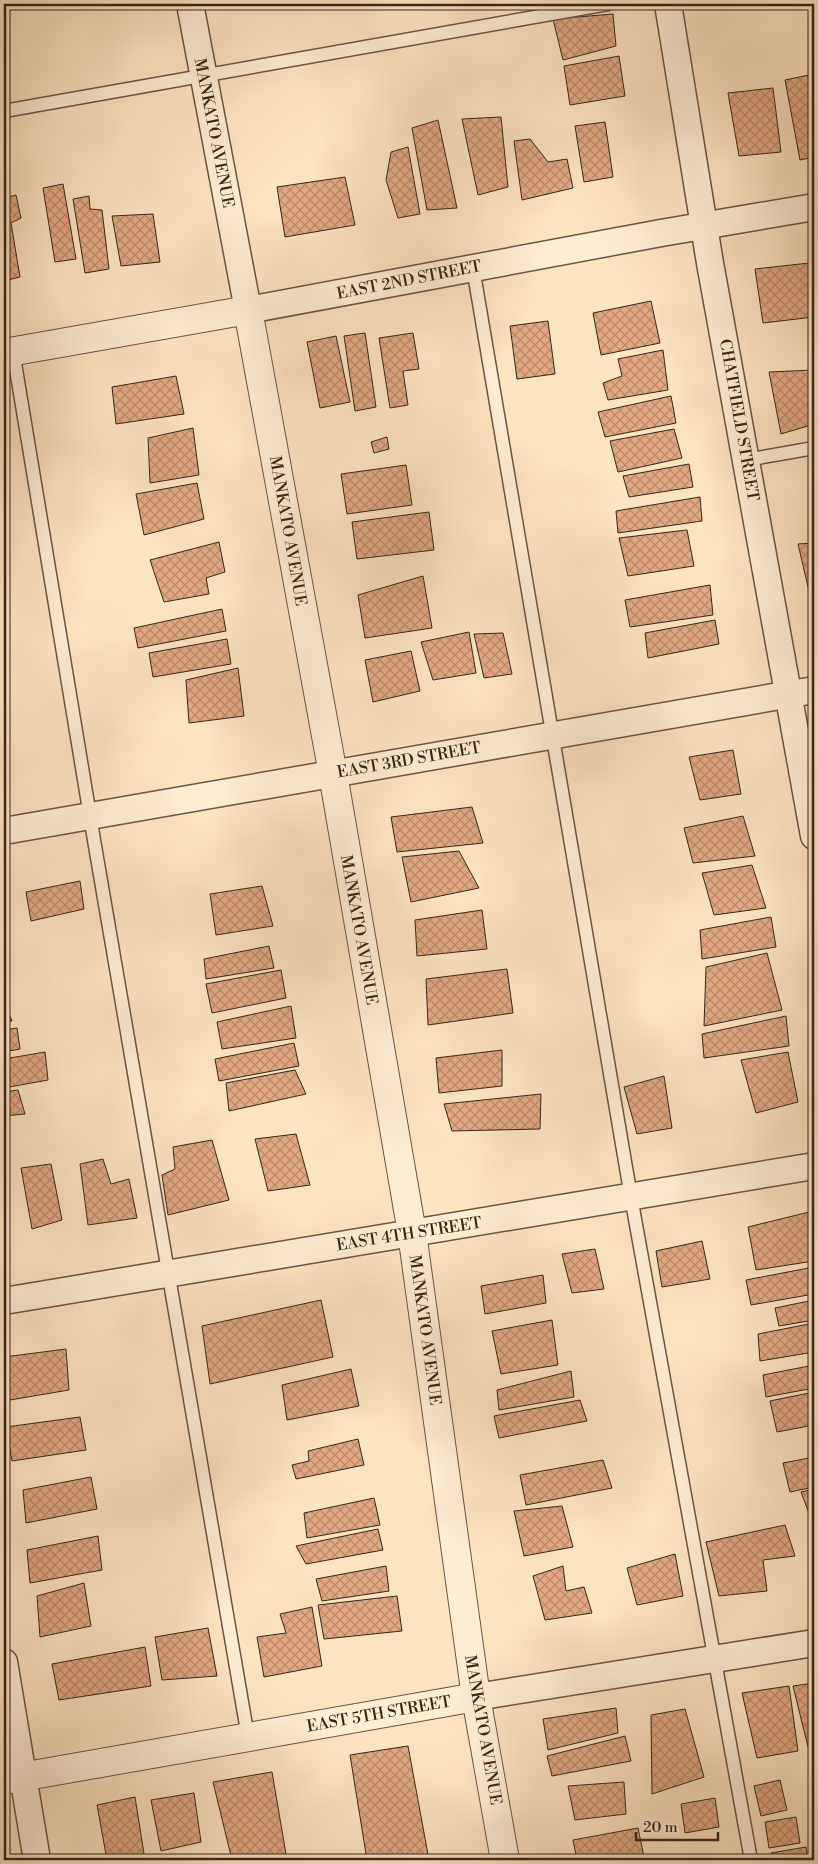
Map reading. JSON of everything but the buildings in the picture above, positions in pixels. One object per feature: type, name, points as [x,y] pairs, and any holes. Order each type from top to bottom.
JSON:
[{"type":"street","name":"MANKATO AVENUE","points":[[190,4],[333,774],[412,1233],[476,1697],[506,1860]]},
{"type":"street","name":"CHATFIELD STREET","points":[[668,4],[704,226],[814,836]]},
{"type":"street","name":"EAST 2ND STREET","points":[[8,352],[814,207]]},
{"type":"street","name":"EAST 3RD STREET","points":[[4,831],[814,690]]},
{"type":"street","name":"EAST 4TH STREET","points":[[4,1301],[814,1166]]},
{"type":"street","name":"EAST 5TH STREET","points":[[14,1778],[476,1697],[814,1643]]},
{"type":"street","points":[[4,1662],[14,1778],[37,1860]]},
{"type":"lane","points":[[4,111],[608,4]]},
{"type":"lane","points":[[474,268],[631,1197],[751,1860]]},
{"type":"lane","points":[[8,352],[170,1274],[248,1737]]},
{"type":"lane","points":[[746,460],[814,448]]}]
